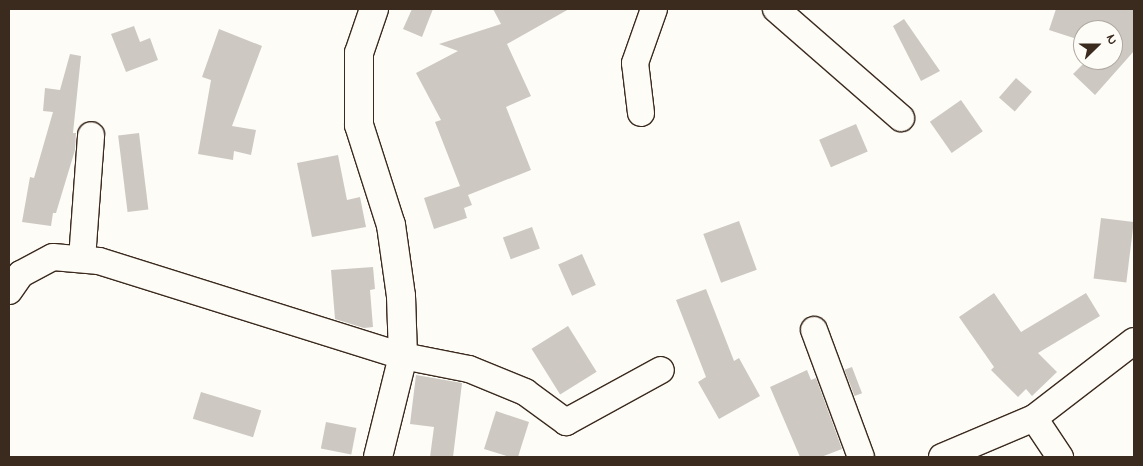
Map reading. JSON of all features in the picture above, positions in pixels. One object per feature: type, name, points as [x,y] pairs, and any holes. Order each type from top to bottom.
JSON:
[{"type":"main road","points":[[374,9],[359,53],[359,125],[390,224],[401,296],[403,356],[378,457]]},
{"type":"street","points":[[641,113],[635,63],[654,9]]},
{"type":"street","points":[[776,9],[901,118]]},
{"type":"street","points":[[82,259],[91,135]]},
{"type":"street","points":[[9,292],[21,274],[53,257],[82,259],[118,266],[403,356],[469,370],[525,392],[566,422],[661,370]]},
{"type":"street","points":[[814,330],[861,457]]},
{"type":"street","points":[[942,457],[1034,418],[1134,341]]},
{"type":"street","points":[[1034,418],[1060,457]]},
{"type":"building","points":[[412,9],[433,9],[422,37],[403,29]]},
{"type":"building","points":[[493,9],[569,9],[507,44],[531,96],[506,107],[531,170],[468,195],[472,205],[464,208],[467,218],[434,229],[424,198],[460,186],[435,122],[441,120],[416,73],[458,51],[439,44],[501,24]]},
{"type":"building","points":[[1056,9],[1134,9],[1134,51],[1123,63],[1123,20],[1073,20],[1073,38],[1049,30]]},
{"type":"building","points":[[904,19],[940,71],[921,81],[893,26]]},
{"type":"building","points":[[134,26],[140,42],[150,38],[158,60],[126,72],[111,34]]},
{"type":"building","points":[[219,29],[262,46],[232,126],[256,130],[251,155],[234,151],[233,160],[198,154],[211,80],[202,77]]},
{"type":"building","points":[[70,54],[81,56],[73,133],[76,133],[75,150],[56,213],[53,213],[51,226],[22,222],[30,177],[34,178],[53,112],[43,111],[45,88],[60,90]]},
{"type":"building","points":[[1077,70],[1117,70],[1095,95],[1073,74]]},
{"type":"building","points":[[1016,78],[1032,92],[1015,111],[999,98]]},
{"type":"building","points":[[961,100],[983,131],[952,153],[930,122]]},
{"type":"building","points":[[856,124],[868,152],[831,167],[819,140]]},
{"type":"building","points":[[139,133],[148,209],[128,212],[118,136]]},
{"type":"building","points":[[338,155],[347,200],[360,197],[366,227],[312,237],[297,163]]},
{"type":"building","points":[[1101,218],[1134,222],[1126,283],[1094,279]]},
{"type":"building","points":[[739,221],[757,270],[721,283],[703,234]]},
{"type":"building","points":[[532,227],[540,249],[511,259],[503,238]]},
{"type":"building","points":[[582,254],[596,285],[572,296],[558,265]]},
{"type":"building","points":[[373,267],[375,289],[370,290],[373,327],[364,328],[335,319],[331,270]]},
{"type":"building","points":[[706,289],[734,361],[739,358],[760,396],[719,419],[698,382],[706,377],[676,300]]},
{"type":"building","points":[[994,293],[1021,332],[1086,293],[1100,316],[1038,353],[1057,372],[1032,396],[1026,389],[1018,397],[991,370],[994,367],[959,317]]},
{"type":"building","points":[[568,326],[597,372],[560,395],[532,349]]},
{"type":"building","points":[[852,367],[862,393],[855,396],[845,370]]},
{"type":"building","points":[[807,370],[811,380],[816,378],[842,449],[821,457],[800,457],[770,387]]},
{"type":"building","points":[[416,375],[462,383],[453,457],[430,457],[434,427],[410,424]]},
{"type":"building","points":[[201,392],[261,410],[253,437],[193,419]]},
{"type":"building","points":[[496,411],[529,422],[518,457],[510,457],[484,449]]},
{"type":"building","points":[[326,422],[356,428],[351,454],[321,449]]}]
